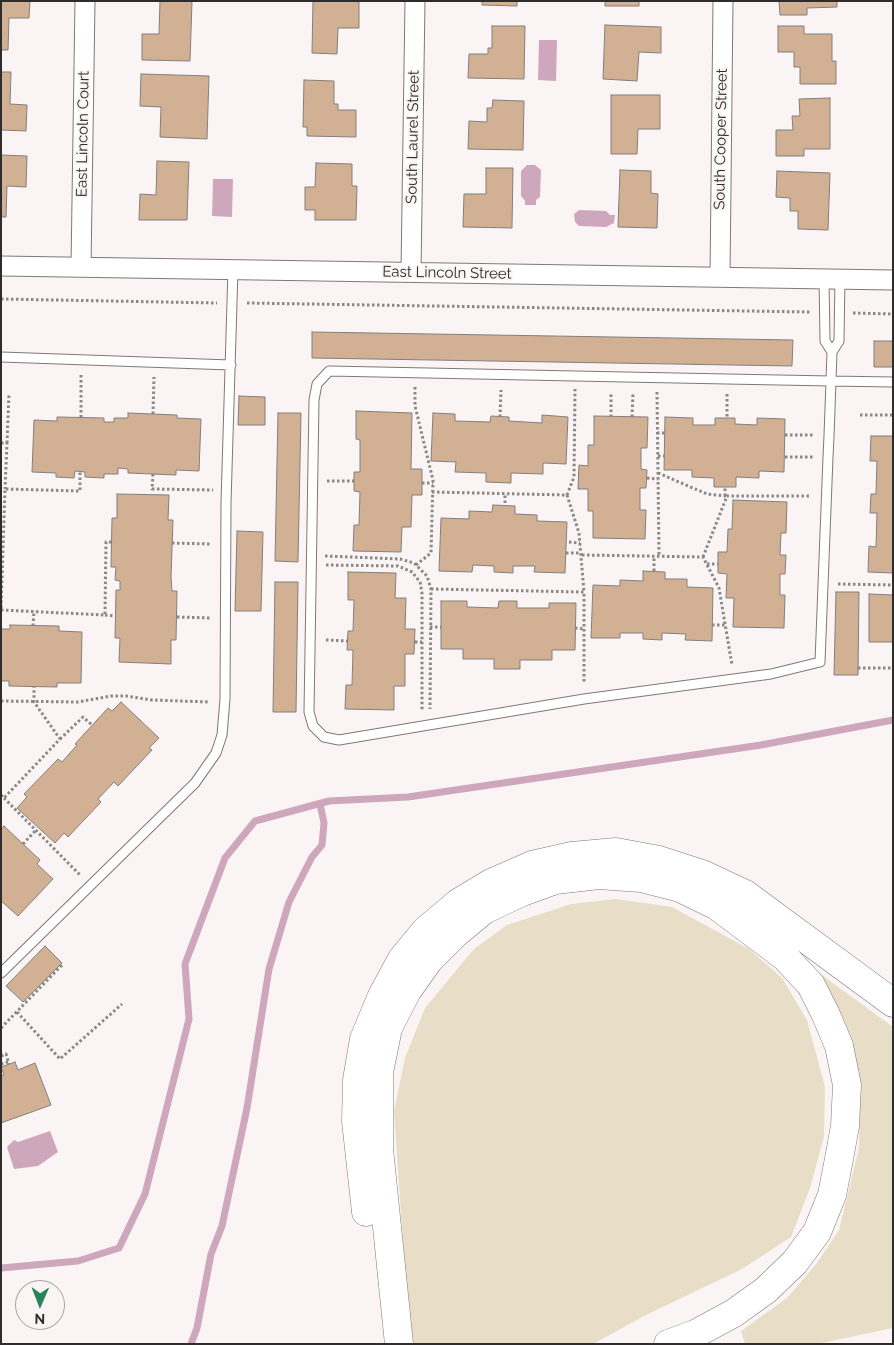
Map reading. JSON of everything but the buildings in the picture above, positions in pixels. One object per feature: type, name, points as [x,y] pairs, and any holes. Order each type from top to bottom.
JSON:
[{"type":"highway","points":[[382,1344],[356,1121],[358,1072],[364,1038],[382,996],[402,959],[426,930],[458,903],[491,882],[532,865],[572,856],[616,852],[659,860],[702,874],[745,894],[893,1003]]},
{"type":"highway","points":[[399,1344],[379,1149],[379,1072],[388,1028],[407,991],[429,960],[455,934],[484,910],[522,892],[556,880],[599,875],[640,878],[680,888],[717,906],[757,933],[786,957],[811,985],[826,1015],[839,1046],[847,1085],[845,1126],[832,1195],[817,1232],[795,1262],[766,1290],[734,1314],[695,1334],[668,1344]]},
{"type":"street","name":"East Lincoln Court","points":[[81,267],[85,1]]},
{"type":"street","name":"South Laurel Street","points":[[411,272],[415,1]]},
{"type":"street","name":"South Cooper Street","points":[[720,277],[723,1]]},
{"type":"street","name":"East Lincoln Street","points":[[1,266],[893,280]]},
{"type":"lane","points":[[1,973],[207,769],[216,753],[222,736],[225,702],[226,490],[233,270]]},
{"type":"lane","points":[[832,278],[825,341],[832,352]]},
{"type":"lane","points":[[832,278],[839,341],[832,352],[831,381],[828,436],[820,662],[771,674],[584,699],[339,740],[331,739],[318,732],[313,726],[309,712],[314,392],[322,376],[329,371],[657,378],[727,379],[831,381],[893,382]]},
{"type":"lane","points":[[1,358],[231,365]]},
{"type":"path","points":[[1,299],[220,303]]},
{"type":"path","points":[[246,303],[816,312]]},
{"type":"path","points":[[844,313],[893,314]]},
{"type":"path","points":[[81,360],[81,417]]},
{"type":"path","points":[[153,414],[154,363]]},
{"type":"path","points":[[416,373],[415,406],[433,483],[431,553],[416,565]]},
{"type":"path","points":[[500,416],[501,374]]},
{"type":"path","points":[[575,376],[576,477],[568,495],[582,554],[584,699]]},
{"type":"path","points":[[611,417],[612,377]]},
{"type":"path","points":[[632,417],[634,377]]},
{"type":"path","points":[[654,571],[658,479],[657,378]]},
{"type":"path","points":[[727,379],[727,418]]},
{"type":"path","points":[[9,393],[2,533],[1,609],[116,616]]},
{"type":"path","points":[[860,415],[893,415]]},
{"type":"path","points":[[657,433],[665,433]]},
{"type":"path","points":[[785,435],[828,436]]},
{"type":"path","points":[[1,442],[7,443]]},
{"type":"path","points":[[658,456],[665,456]]},
{"type":"path","points":[[785,456],[828,457]]},
{"type":"path","points":[[5,489],[80,491],[80,472]]},
{"type":"path","points":[[153,474],[152,489],[226,490]]},
{"type":"path","points":[[658,474],[707,494],[726,496],[826,496]]},
{"type":"path","points":[[647,478],[658,479]]},
{"type":"path","points":[[313,481],[354,482]]},
{"type":"path","points":[[422,483],[433,483]]},
{"type":"path","points":[[725,487],[726,496],[703,557],[720,588],[734,679]]},
{"type":"path","points":[[432,492],[568,495]]},
{"type":"path","points":[[505,494],[505,502]]},
{"type":"path","points":[[105,615],[106,542],[112,542]]},
{"type":"path","points":[[569,542],[580,542]]},
{"type":"path","points":[[172,543],[225,544]]},
{"type":"path","points":[[566,553],[703,557]]},
{"type":"path","points":[[311,560],[400,559],[416,565],[426,576],[431,589],[426,725]]},
{"type":"path","points":[[311,560],[398,566],[412,572],[420,582],[422,592],[422,642],[426,725]]},
{"type":"path","points":[[706,564],[718,564]]},
{"type":"path","points":[[823,583],[893,585]]},
{"type":"path","points":[[431,589],[584,592]]},
{"type":"path","points":[[34,611],[34,626]]},
{"type":"path","points":[[177,617],[225,618]]},
{"type":"path","points":[[712,624],[726,625]]},
{"type":"path","points":[[430,627],[441,627]]},
{"type":"path","points":[[575,628],[584,628]]},
{"type":"path","points":[[310,640],[348,641]]},
{"type":"path","points":[[414,642],[422,642]]},
{"type":"path","points":[[858,668],[893,668]]},
{"type":"path","points":[[34,686],[34,702],[60,739]]},
{"type":"path","points":[[1,701],[78,702],[111,696],[126,696],[152,700],[225,702]]},
{"type":"path","points":[[90,885],[3,796],[83,717],[92,725]]},
{"type":"path","points":[[23,844],[36,830]]},
{"type":"path","points":[[1,1028],[62,965]]},
{"type":"path","points":[[17,1012],[60,1059],[122,1004]]},
{"type":"path","points":[[1,1056],[6,1054],[9,1063],[1,1064]]},
{"type":"shaded area","points":[[539,40],[557,40],[556,81],[538,80]]},
{"type":"shaded area","points":[[527,165],[535,165],[541,170],[540,197],[536,200],[536,205],[525,205],[525,201],[521,196],[521,171]]},
{"type":"shaded area","points":[[213,179],[233,179],[232,217],[212,216]]},
{"type":"shaded area","points":[[579,210],[606,211],[610,215],[615,215],[614,223],[606,227],[579,226],[575,222],[574,214]]},
{"type":"shaded area","points":[[616,899],[672,907],[749,949],[782,978],[807,1020],[825,1087],[824,1137],[810,1188],[791,1237],[742,1269],[646,1315],[593,1344],[410,1344],[394,1111],[405,1058],[425,1008],[474,949],[507,925],[571,904]]},
{"type":"shaded area","points":[[808,965],[893,1027],[893,1328],[817,1344],[745,1344],[741,1331],[787,1298],[817,1263],[839,1230],[859,1148],[860,1095],[854,1049],[823,984]]},
{"type":"shaded area","points":[[50,1131],[58,1152],[38,1166],[14,1169],[7,1147],[14,1140],[18,1142]]},
{"type":"waterway","points":[[1,1268],[78,1261],[119,1248],[145,1194],[189,1019],[185,964],[225,858],[255,821],[329,801],[408,797],[761,745],[893,720]]},
{"type":"waterway","points":[[191,1344],[197,1328],[211,1254],[222,1226],[247,1108],[269,969],[289,902],[312,857],[322,845],[324,823],[320,804]]}]
